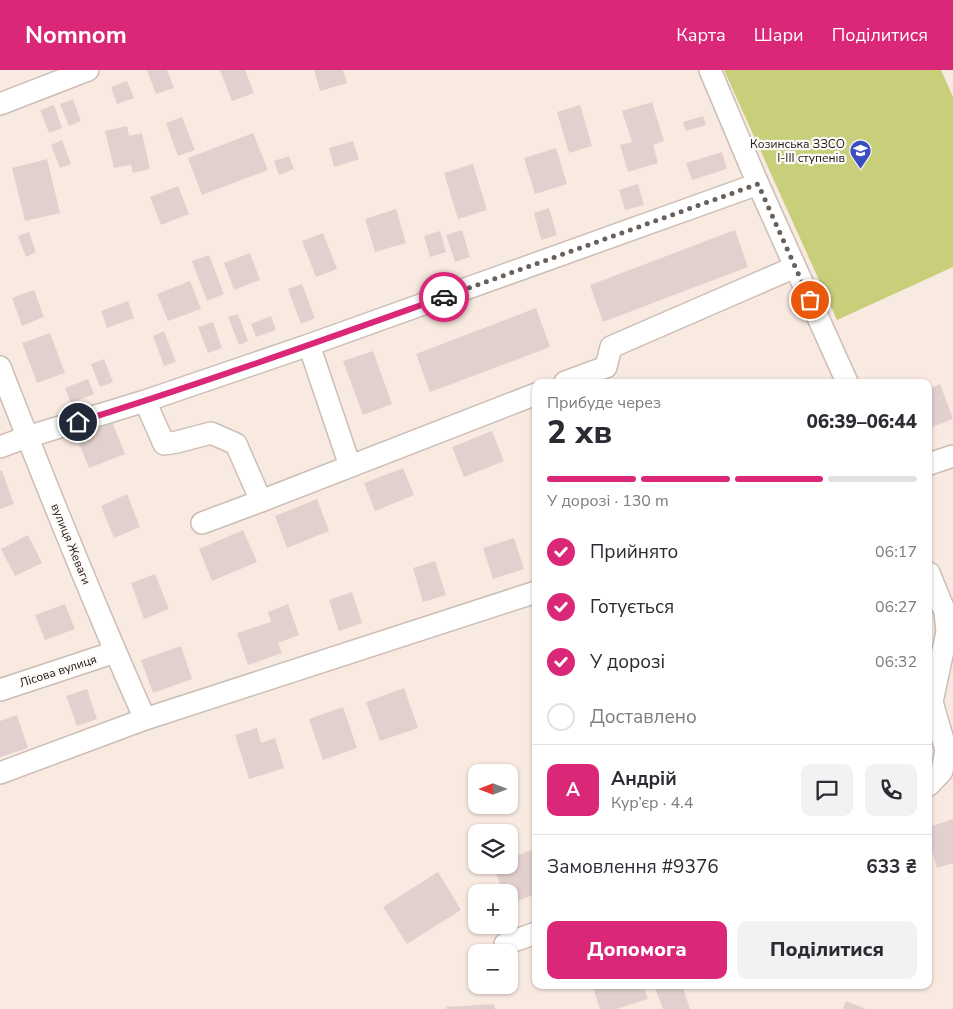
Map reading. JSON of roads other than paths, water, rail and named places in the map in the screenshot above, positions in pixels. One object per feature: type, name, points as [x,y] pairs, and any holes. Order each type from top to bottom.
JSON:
[{"type":"street","points":[[0,104],[88,70]]},
{"type":"street","points":[[710,70],[758,184],[846,379]]},
{"type":"street","points":[[0,447],[145,401],[309,345],[758,184]]},
{"type":"street","points":[[573,379],[606,367],[611,347],[795,267]]},
{"type":"street","points":[[309,345],[350,466]]},
{"type":"street","name":"вулиця Жеваги","points":[[0,367],[115,652],[145,719]]},
{"type":"street","points":[[202,523],[532,396]]},
{"type":"street","points":[[145,401],[164,444],[212,433],[236,444],[261,500]]},
{"type":"street","points":[[932,463],[953,456]]},
{"type":"street","points":[[932,580],[945,612],[947,632],[932,702],[946,750],[942,771],[932,782]]},
{"type":"street","points":[[0,773],[145,719],[532,593]]},
{"type":"street","name":"Лісова вулиця","points":[[0,690],[115,652]]},
{"type":"street","points":[[505,944],[532,934]]},
{"type":"place","name":"Козинська ЗЗСО І-ІІІ ступенів","points":[[861,170]]}]
